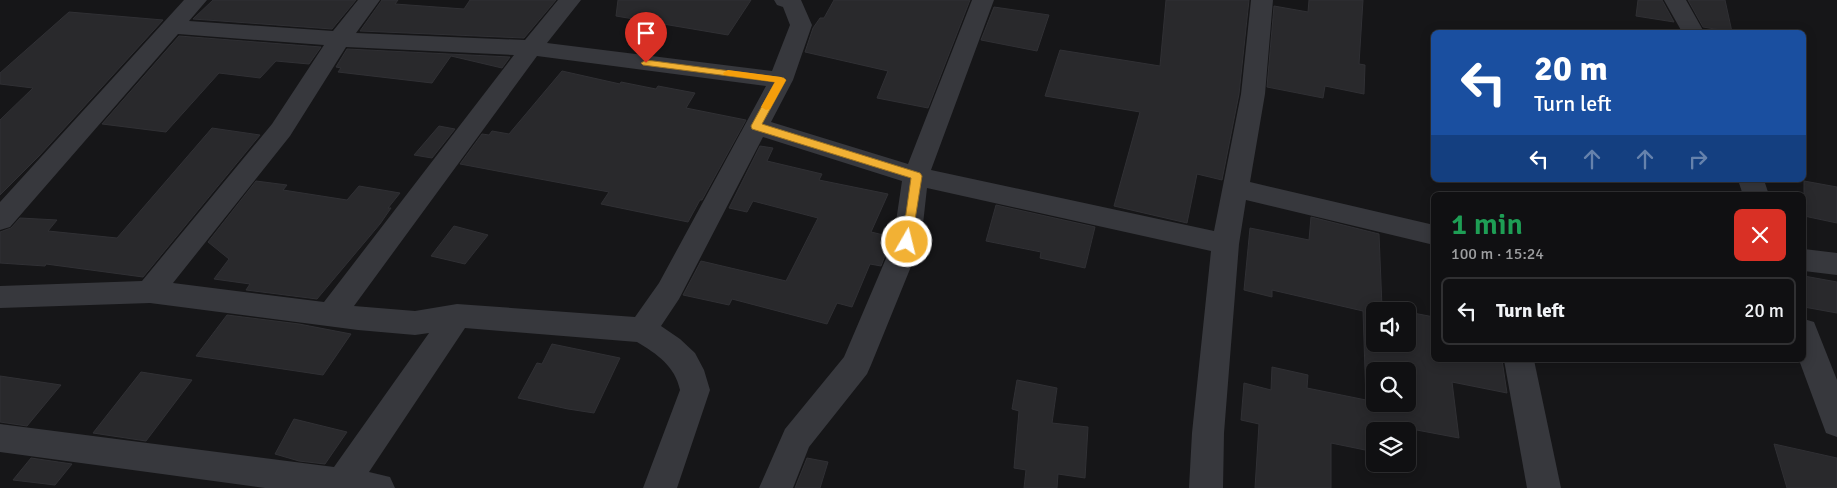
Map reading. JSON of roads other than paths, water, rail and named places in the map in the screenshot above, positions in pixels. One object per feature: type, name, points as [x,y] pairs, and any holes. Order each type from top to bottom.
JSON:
[{"type":"street","points":[[0,220],[174,27],[196,0]]},
{"type":"street","points":[[150,292],[281,130],[339,39],[369,0]]},
{"type":"street","points":[[332,314],[531,48],[570,0]]},
{"type":"street","points":[[643,330],[669,291],[781,80],[801,25],[792,3],[785,0]]},
{"type":"street","points":[[776,488],[796,439],[856,365],[907,242],[916,176],[983,0]]},
{"type":"street","points":[[1206,488],[1208,433],[1225,244],[1253,94],[1262,0]]},
{"type":"street","points":[[1675,0],[1692,30]]},
{"type":"street","points":[[174,27],[339,39],[531,48],[781,80]]},
{"type":"street","points":[[756,126],[916,176],[1225,244]]},
{"type":"street","points":[[1236,188],[1431,234]]},
{"type":"street","points":[[1806,260],[1837,264]]},
{"type":"street","points":[[0,297],[150,292],[358,318],[415,323],[457,316],[643,330],[677,353],[694,376],[695,390],[691,405],[660,488]]},
{"type":"street","points":[[340,485],[457,316]]},
{"type":"street","points":[[1806,337],[1837,423]]},
{"type":"street","points":[[1519,362],[1544,488]]},
{"type":"street","points":[[0,438],[340,485],[378,488]]}]
